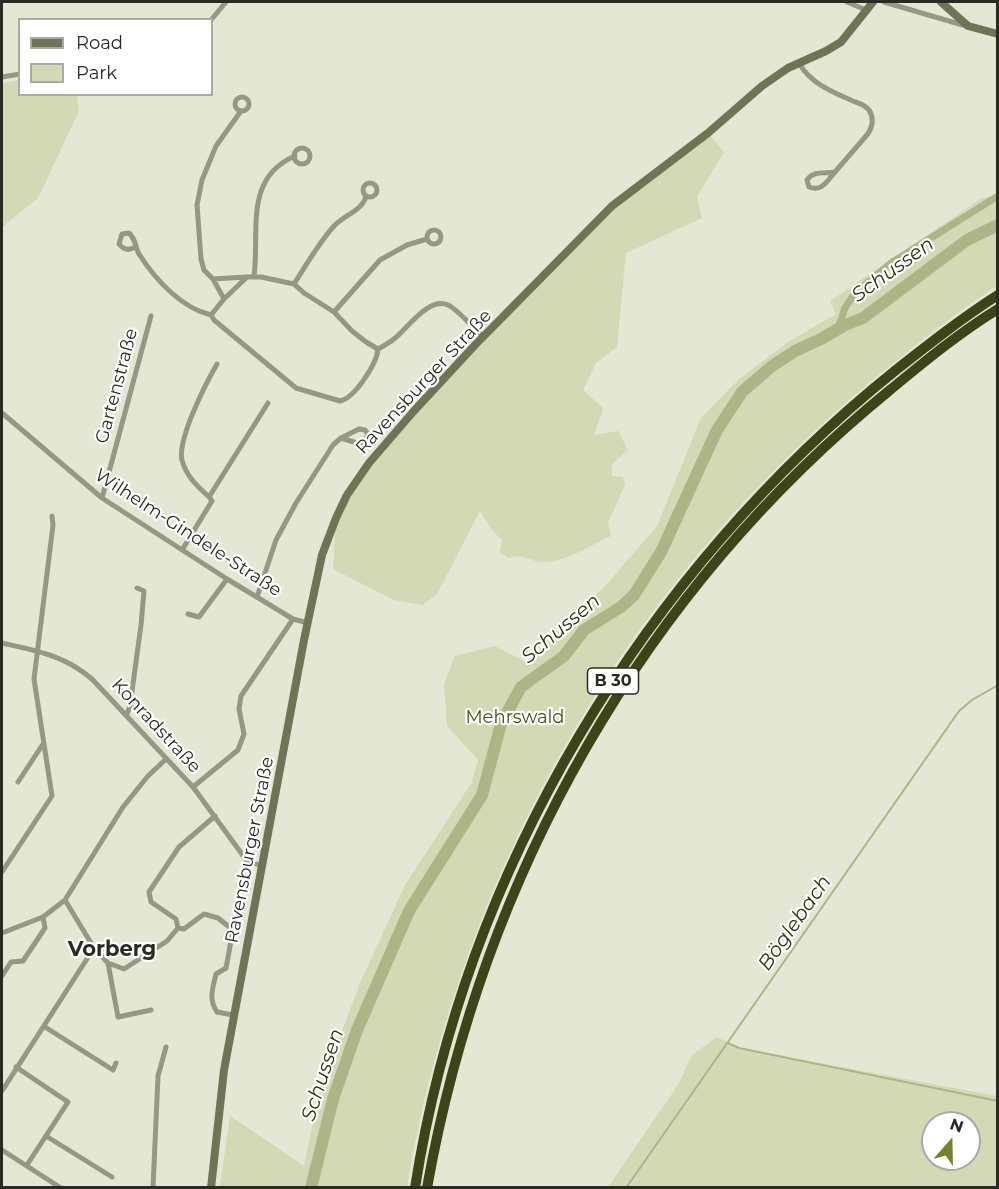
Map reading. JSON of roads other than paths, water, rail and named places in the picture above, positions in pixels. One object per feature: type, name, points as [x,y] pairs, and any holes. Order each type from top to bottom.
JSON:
[{"type":"highway","name":"B 30","points":[[415,1188],[431,1108],[450,1034],[478,951],[515,859],[537,813],[608,688],[647,632],[706,555],[757,497],[855,403],[933,341],[998,295]]},
{"type":"highway","name":"B 30","points":[[427,1188],[442,1111],[462,1038],[505,910],[548,818],[586,746],[618,694],[656,637],[716,562],[796,474],[870,406],[939,350],[998,309]]},
{"type":"main road","name":"Ravensburger Straße","points":[[211,1188],[222,1080],[233,1015],[308,623],[322,555],[347,495],[388,440],[484,337],[612,206],[783,72],[841,42],[873,2]]},
{"type":"main road","points":[[941,2],[968,26],[998,34]]},
{"type":"street","points":[[213,18],[226,2]]},
{"type":"street","points":[[847,2],[866,10]]},
{"type":"street","points":[[884,2],[968,26]]},
{"type":"street","points":[[799,63],[804,73],[828,90],[864,106],[870,112],[873,120],[871,130],[835,172],[821,188],[815,190],[809,187],[807,180],[814,173],[835,172]]},
{"type":"street","points":[[2,77],[18,74]]},
{"type":"street","points":[[224,299],[213,279],[204,270],[201,259],[197,205],[202,180],[216,146],[241,111]]},
{"type":"street","points":[[254,276],[255,213],[258,201],[269,175],[286,159],[295,156]]},
{"type":"street","points":[[294,284],[322,241],[336,225],[361,206],[366,196]]},
{"type":"street","points":[[334,312],[380,260],[407,245],[428,239]]},
{"type":"street","points":[[135,247],[173,294],[189,306],[212,315],[214,320],[296,388],[334,400],[346,400],[351,396],[375,362],[378,349],[395,339],[427,309],[439,303],[451,307],[484,337]]},
{"type":"street","points":[[213,279],[254,276],[294,284],[334,312],[352,331],[378,349]]},
{"type":"street","points":[[212,315],[224,299],[247,277]]},
{"type":"street","name":"Gartenstraße","points":[[102,498],[151,316]]},
{"type":"street","points":[[182,550],[212,501],[190,479],[181,458],[188,426],[217,364]]},
{"type":"street","points":[[209,497],[268,402]]},
{"type":"street","name":"Wilhelm-Gindele-Straße","points":[[2,413],[102,498],[227,579],[293,619],[308,623]]},
{"type":"street","points":[[257,597],[268,562],[285,522],[333,445],[341,438]]},
{"type":"street","points":[[2,872],[52,796],[34,679],[53,525],[52,516]]},
{"type":"street","points":[[188,614],[199,617],[227,579]]},
{"type":"street","points":[[127,714],[144,591],[136,588]]},
{"type":"street","points":[[193,787],[238,750],[244,734],[239,709],[241,696],[293,619]]},
{"type":"street","name":"Konradstraße","points":[[2,644],[60,657],[77,666],[127,714],[193,787],[247,861],[262,866]]},
{"type":"street","points":[[18,782],[43,744]]},
{"type":"street","points":[[2,933],[43,917],[65,900],[123,807],[148,776],[166,759]]},
{"type":"street","points":[[178,928],[176,919],[151,902],[149,892],[179,847],[215,816]]},
{"type":"street","points":[[65,900],[94,948],[108,963],[124,969],[168,941],[178,928]]},
{"type":"street","points":[[178,928],[184,929],[204,914],[218,918],[233,930],[226,968],[216,974],[211,998],[212,1005],[217,1012],[233,1015]]},
{"type":"street","points":[[2,976],[12,962],[24,961],[45,928],[43,917]]},
{"type":"street","points":[[2,1091],[94,948]]},
{"type":"street","points":[[108,963],[118,1017],[151,1010]]},
{"type":"street","points":[[45,1027],[113,1070],[116,1063]]},
{"type":"street","points":[[153,1188],[158,1076],[166,1047]]},
{"type":"street","points":[[16,1067],[68,1102],[27,1165]]},
{"type":"street","points":[[46,1136],[112,1177]]},
{"type":"street","points":[[2,1150],[61,1188]]},
{"type":"waterway","points":[[838,329],[845,308],[855,293],[891,263],[998,196]]},
{"type":"waterway","name":"Schussen","points":[[311,1188],[333,1099],[357,1030],[409,911],[482,795],[501,724],[521,687],[564,656],[584,630],[621,607],[634,595],[661,552],[717,430],[742,392],[772,366],[795,351],[863,318],[967,240],[998,225]]},
{"type":"waterway","name":"Böglebach","points":[[626,1188],[959,711],[972,700],[998,685]]},
{"type":"waterway","points":[[728,1043],[739,1048],[998,1101]]},
{"type":"district","name":"Vorberg","points":[[112,950]]},
{"type":"park label","name":"Mehrswald","points":[[515,718]]}]
